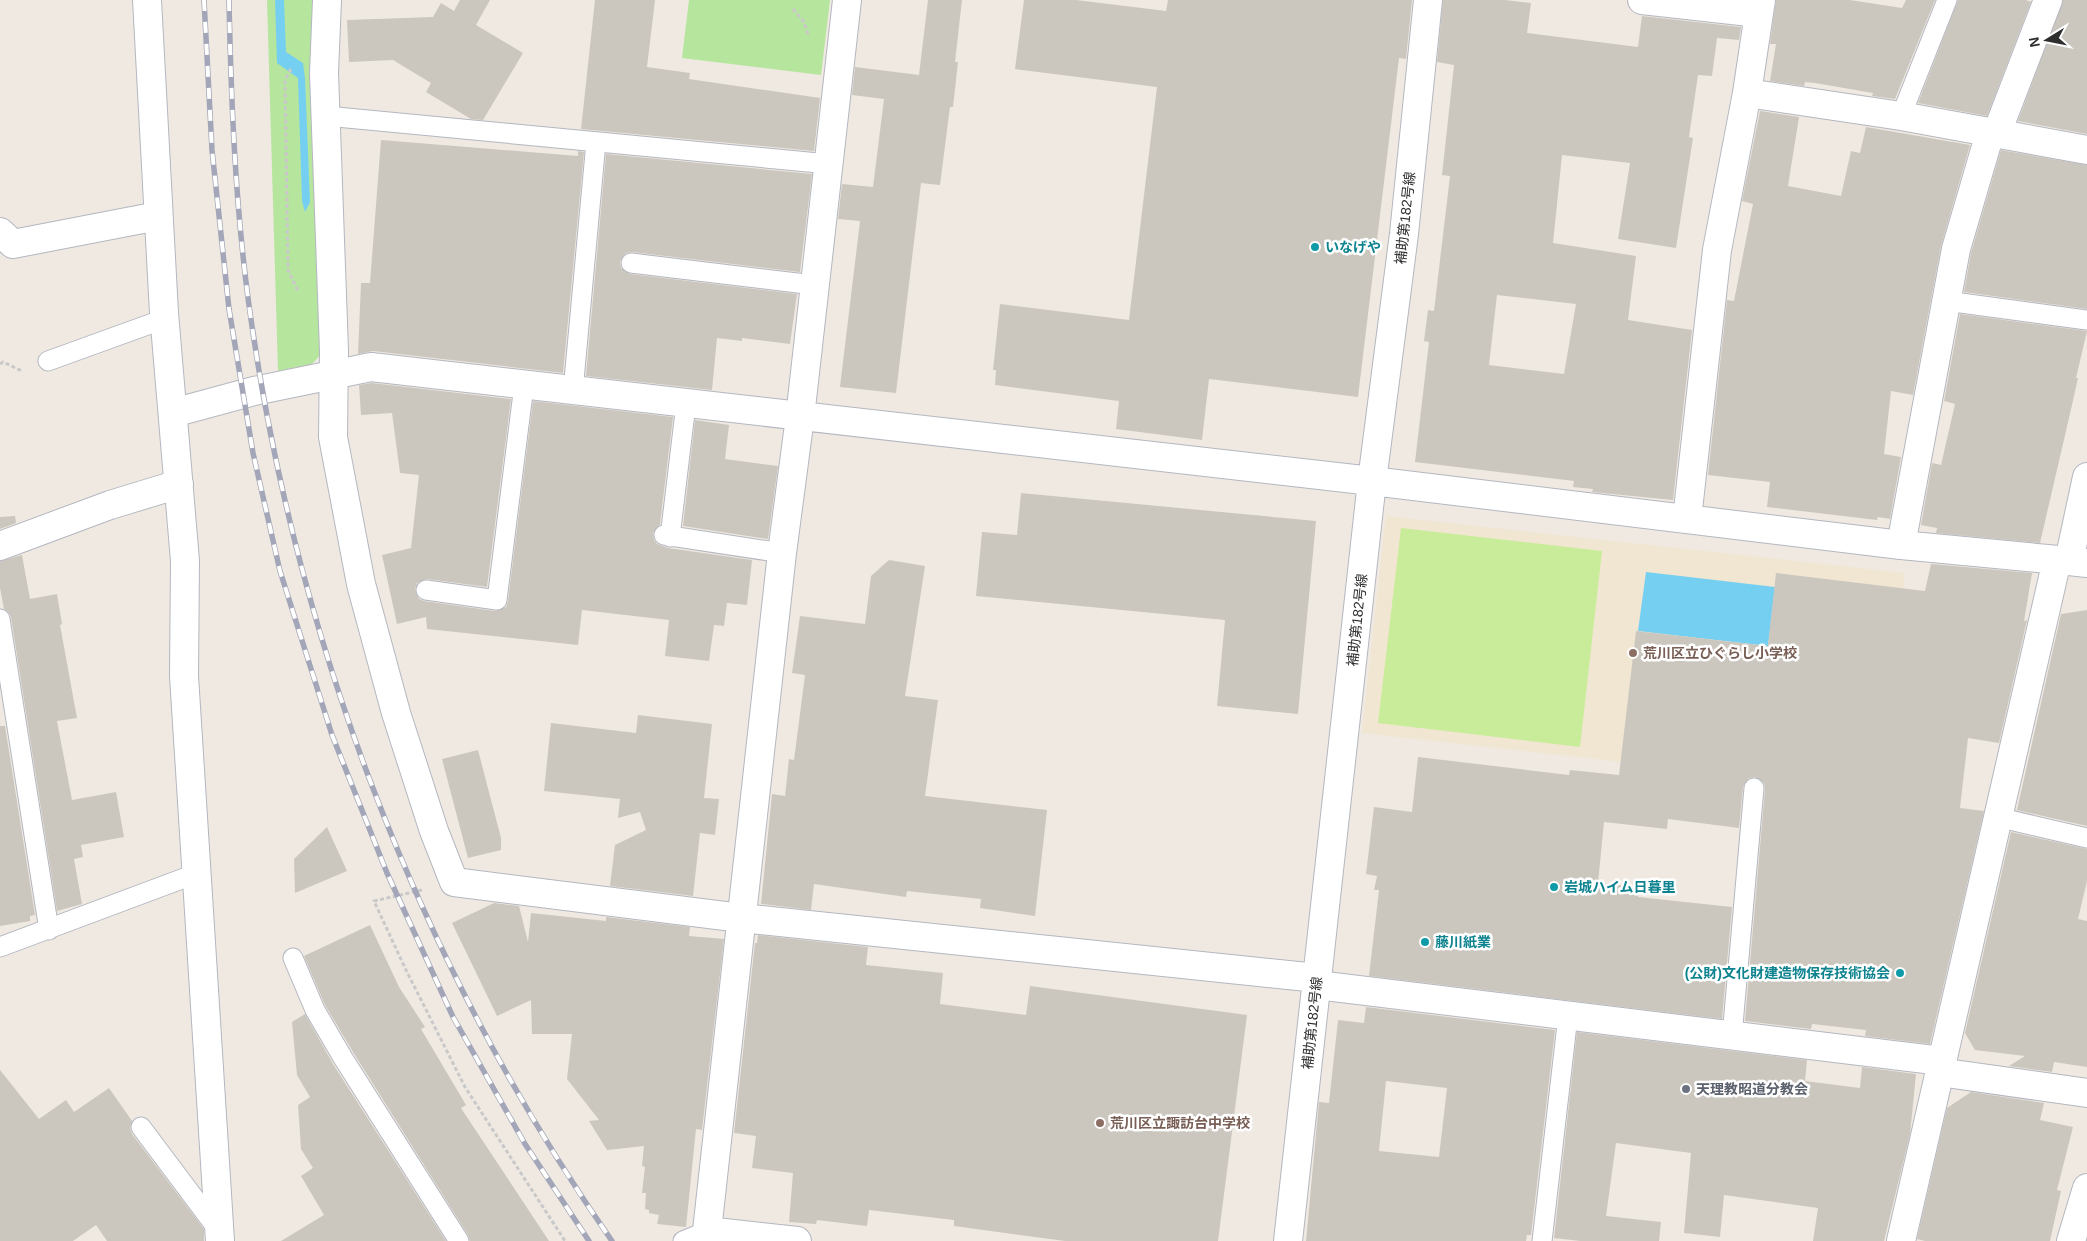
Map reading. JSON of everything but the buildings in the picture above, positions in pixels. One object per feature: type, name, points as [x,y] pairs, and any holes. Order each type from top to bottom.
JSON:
[{"type":"street","points":[[147,0],[164,319],[185,561],[184,676],[195,874],[220,1236]]},
{"type":"street","points":[[327,0],[324,73],[334,374],[332,399],[333,437],[361,584],[396,713],[434,831],[454,882],[741,918],[1317,981],[1568,1016],[1732,1036],[1940,1067],[2087,1093]]},
{"type":"street","points":[[797,1241],[695,1236],[741,918],[847,0]]},
{"type":"street","name":"補助第182号線","points":[[1288,1241],[1372,482],[1404,234],[1428,0]]},
{"type":"street","points":[[1642,0],[1760,6],[1747,92],[1717,250],[1687,519]]},
{"type":"street","points":[[1901,545],[1956,249],[1993,134],[2048,0]]},
{"type":"street","points":[[1747,92],[1901,116],[2087,150]]},
{"type":"street","points":[[0,232],[13,244],[158,216]]},
{"type":"street","points":[[173,413],[254,392],[371,367],[1901,545],[2071,561]]},
{"type":"street","points":[[1901,1241],[1997,817],[2071,561],[2087,477]]},
{"type":"street","points":[[0,546],[110,505],[179,484]]},
{"type":"street","points":[[2071,1241],[2087,1188]]},
{"type":"lane","points":[[1901,116],[1947,0]]},
{"type":"lane","points":[[326,116],[828,164]]},
{"type":"lane","points":[[573,391],[596,142]]},
{"type":"lane","points":[[631,263],[814,285]]},
{"type":"lane","points":[[1946,300],[2087,320]]},
{"type":"lane","points":[[48,361],[164,319]]},
{"type":"lane","points":[[426,590],[497,600],[524,385]]},
{"type":"lane","points":[[686,404],[667,536],[782,553]]},
{"type":"lane","points":[[0,619],[49,930]]},
{"type":"lane","points":[[1732,1036],[1754,788]]},
{"type":"lane","points":[[1997,817],[2087,838]]},
{"type":"lane","points":[[0,947],[195,874]]},
{"type":"lane","points":[[293,958],[315,1010],[338,1050],[459,1241]]},
{"type":"lane","points":[[1542,1241],[1568,1016]]},
{"type":"lane","points":[[141,1127],[220,1236]]},
{"type":"path","points":[[454,882],[374,901],[405,968],[465,1087],[565,1241]]},
{"type":"shaded area","name":"荒川区立ひぐらし小学校","points":[[1386,516],[1905,573],[1876,790],[1362,733]]},
{"type":"green space","points":[[267,0],[312,0],[312,88],[324,351],[312,364],[278,371]]},
{"type":"green space","points":[[689,0],[830,0],[821,75],[682,58]]},
{"type":"green space","points":[[1401,528],[1602,551],[1580,747],[1378,723]]},
{"type":"water","points":[[275,0],[284,0],[286,52],[303,63],[310,202],[305,212],[302,201],[298,78],[277,63]]},
{"type":"water","points":[[1646,572],[1775,587],[1768,646],[1638,631]]},
{"type":"railway","points":[[204,0],[212,150],[229,309],[253,453],[280,571],[332,735],[387,873],[453,1017],[525,1144],[589,1241]]},
{"type":"railway","points":[[229,0],[234,149],[248,298],[269,424],[297,548],[332,671],[374,791],[423,909],[480,1024],[543,1134],[612,1241]]},
{"type":"place","name":"いなげや","points":[[1315,247]]},
{"type":"place","name":"荒川区立ひぐらし小学校","points":[[1633,653]]},
{"type":"place","name":"岩城ハイム日暮里","points":[[1554,887]]},
{"type":"place","name":"藤川紙業","points":[[1425,942]]},
{"type":"place","name":"(公財)文化財建造物保存技術協会","points":[[1900,973]]},
{"type":"place","name":"天理教昭道分教会","points":[[1686,1089]]},
{"type":"place","name":"荒川区立諏訪台中学校","points":[[1100,1123]]}]
